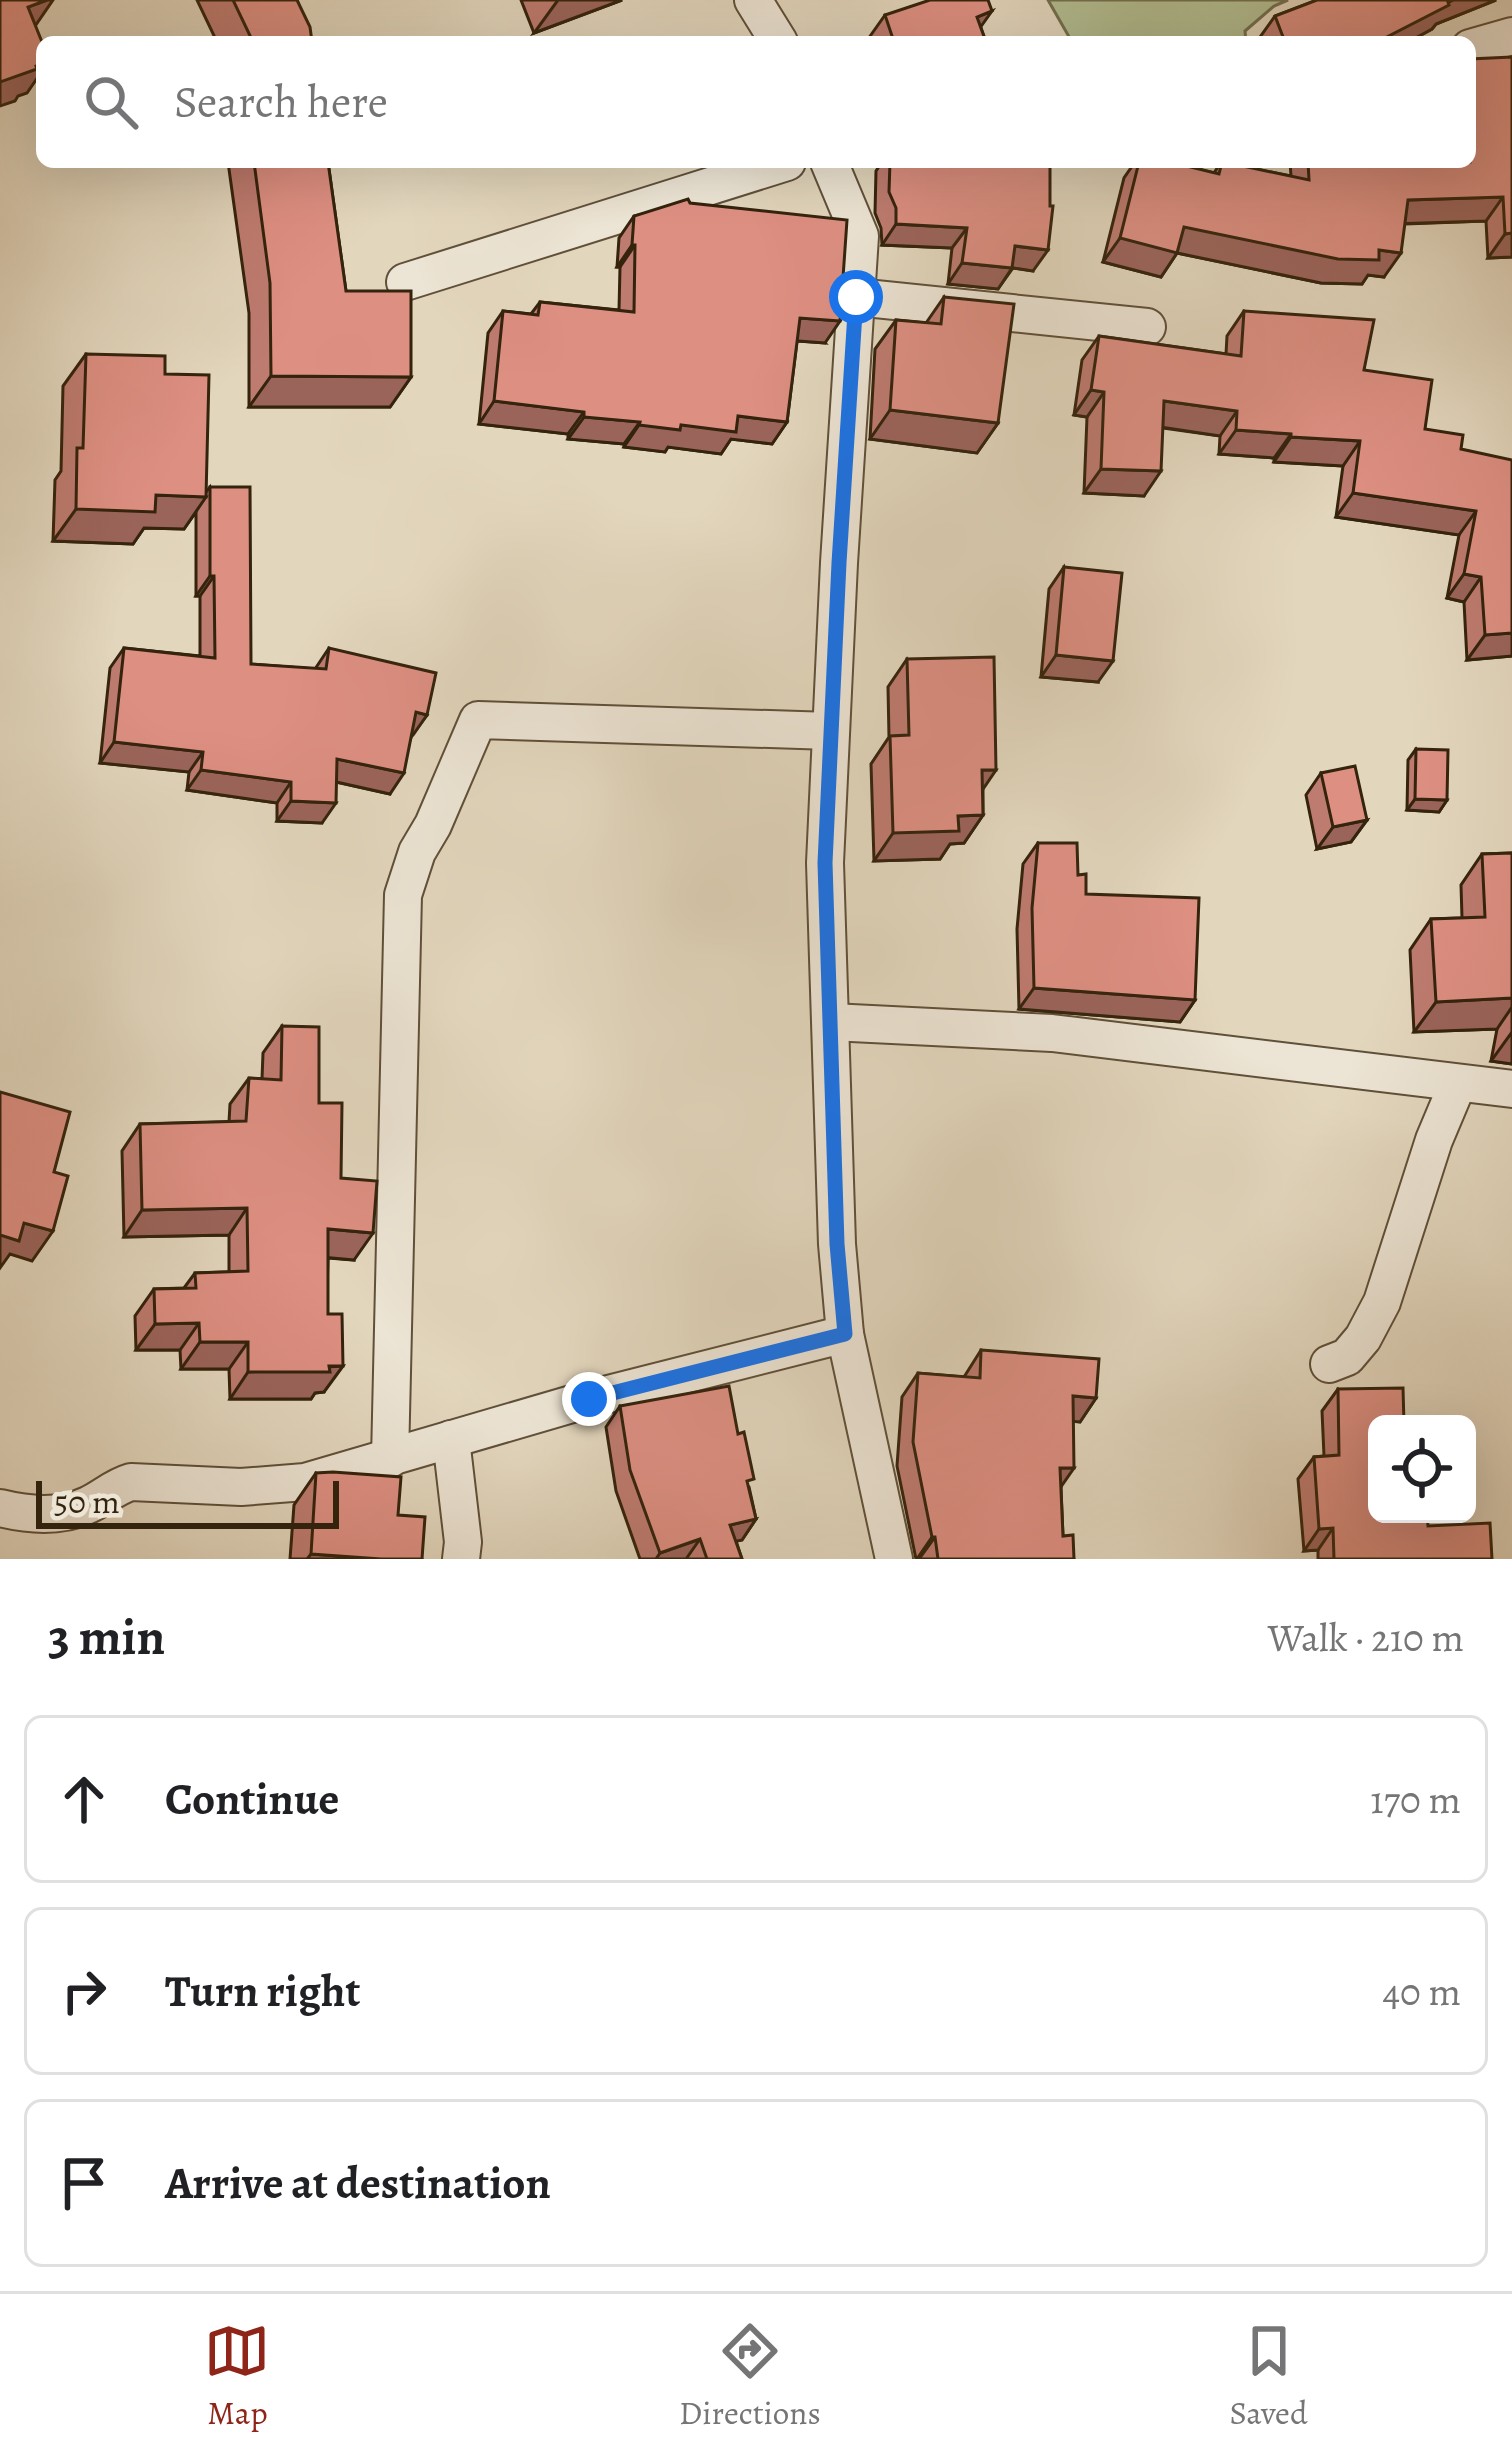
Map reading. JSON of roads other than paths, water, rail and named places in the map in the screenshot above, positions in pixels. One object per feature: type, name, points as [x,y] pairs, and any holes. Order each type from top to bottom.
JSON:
[{"type":"street","points":[[753,0],[775,36]]},
{"type":"street","points":[[1476,46],[1512,36]]},
{"type":"street","points":[[405,282],[768,168]]},
{"type":"street","points":[[832,168],[860,236],[825,863],[837,1244],[845,1334],[895,1559]]},
{"type":"street","points":[[856,297],[1148,327]]},
{"type":"street","points":[[390,1459],[403,895],[416,852],[433,825],[478,720],[831,731]]},
{"type":"street","points":[[830,1022],[1052,1033],[1512,1089]]},
{"type":"street","points":[[1329,1364],[1347,1357],[1382,1302],[1434,1140],[1458,1083]]},
{"type":"street","points":[[0,1508],[28,1515],[59,1513],[87,1506],[131,1482],[242,1487],[305,1482],[589,1399],[845,1334]]},
{"type":"street","points":[[451,1439],[461,1559]]}]
